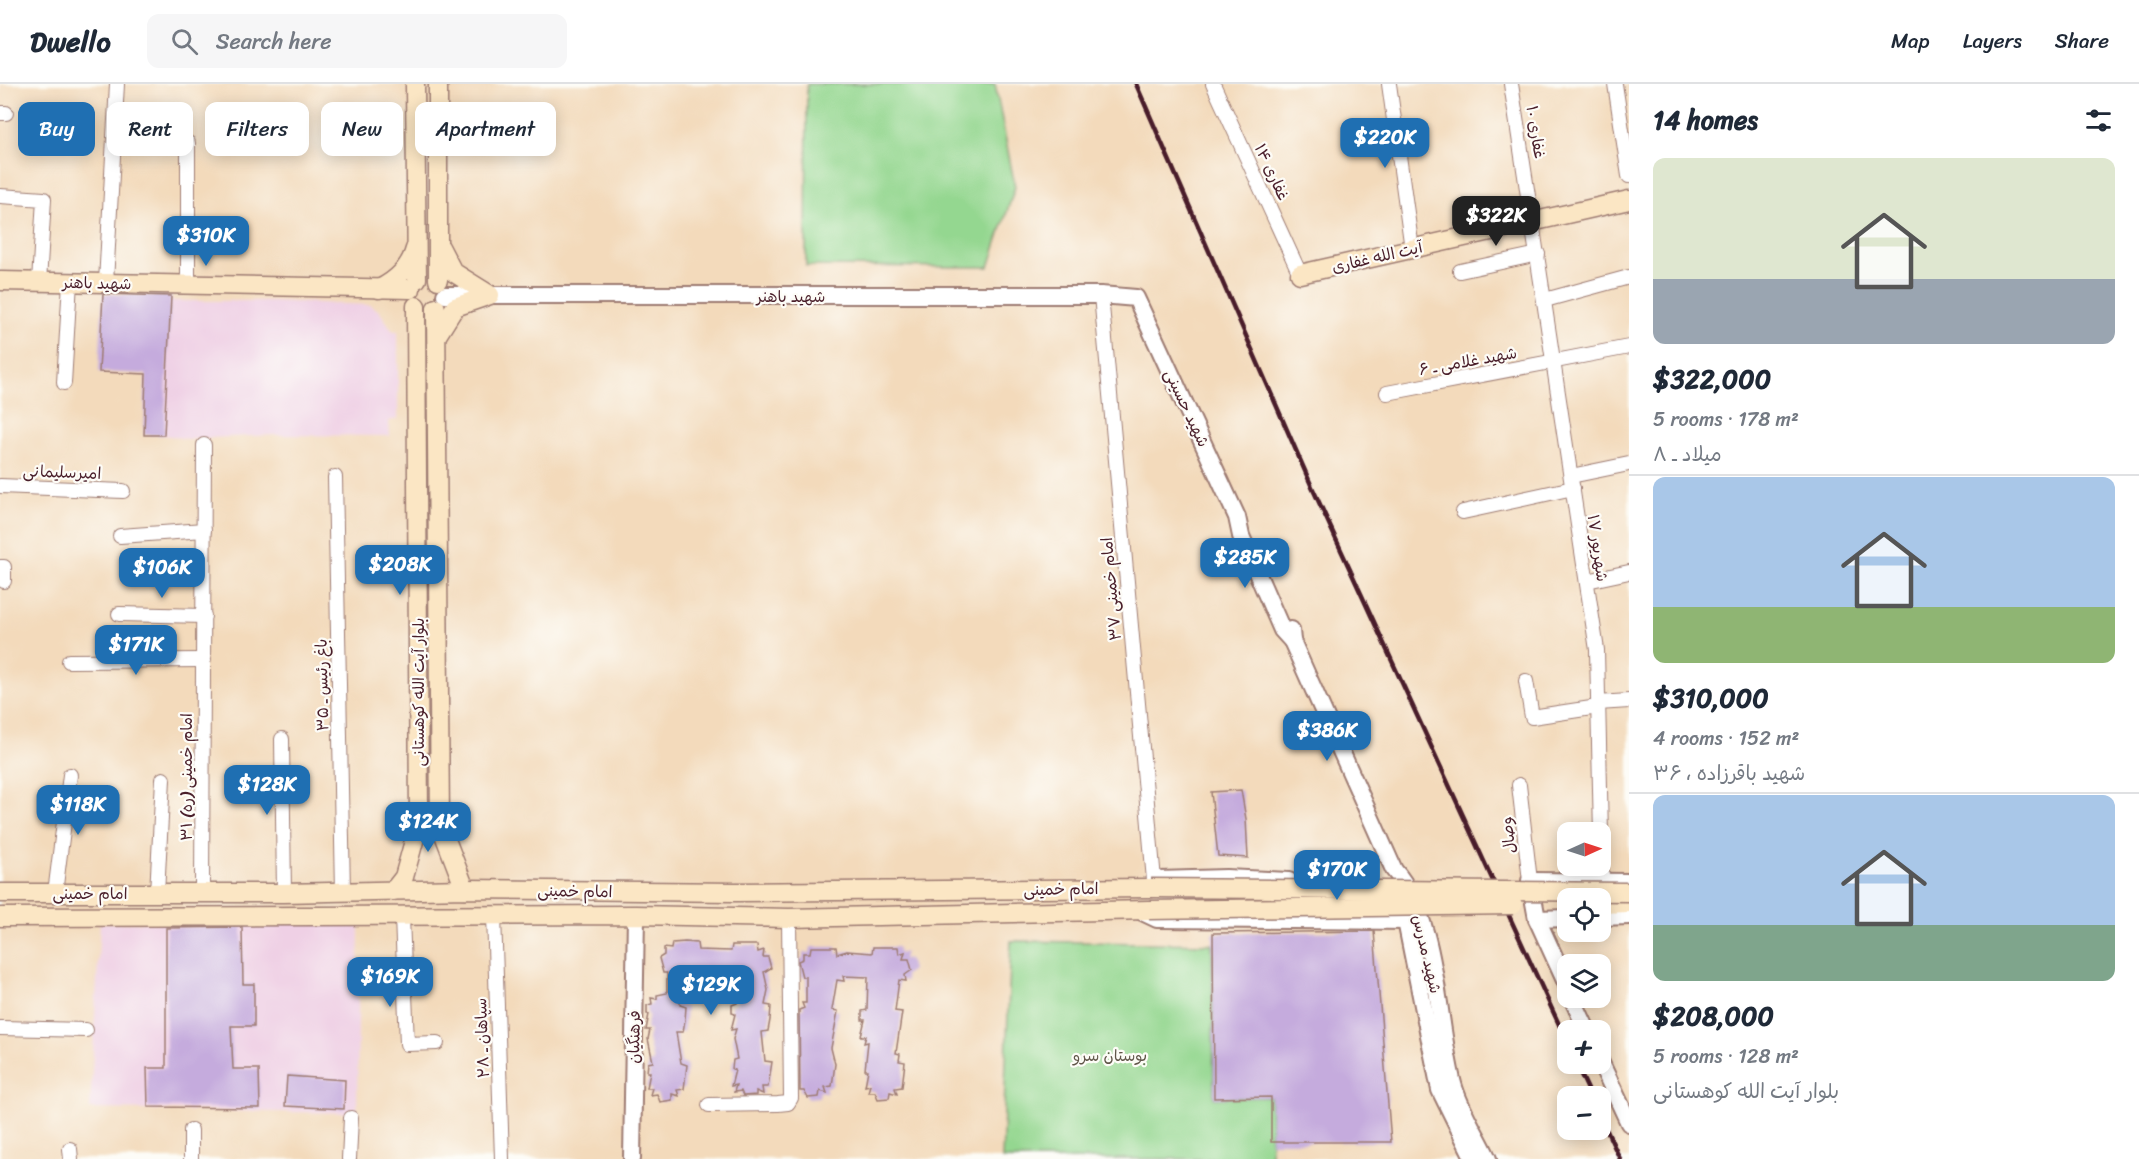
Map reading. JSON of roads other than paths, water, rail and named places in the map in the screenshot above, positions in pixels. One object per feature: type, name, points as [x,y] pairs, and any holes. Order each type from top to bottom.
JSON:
[{"type":"main road","name":"بلوار آیت الله کوهستانی","points":[[393,891],[404,877],[419,823],[414,292],[415,84]]},
{"type":"main road","name":"بلوار آیت الله کوهستانی","points":[[438,84],[440,294],[436,338],[440,824],[465,890]]},
{"type":"main road","name":"آیت الله غفاری","points":[[1300,274],[1629,200]]},
{"type":"main road","points":[[379,289],[394,281],[406,269],[416,244]]},
{"type":"main road","points":[[438,244],[453,272],[490,295]]},
{"type":"main road","points":[[428,276],[440,294],[426,310],[414,292],[428,276]]},
{"type":"main road","name":"شهید باهنر","points":[[0,281],[379,289],[414,292]]},
{"type":"main road","points":[[436,338],[455,307],[490,295]]},
{"type":"main road","points":[[419,823],[422,831],[429,835],[437,832],[440,824]]},
{"type":"main road","name":"امام خمینی","points":[[0,893],[285,893],[465,890],[735,892],[1147,885],[1629,892]]},
{"type":"main road","points":[[734,918],[735,892]]},
{"type":"main road","points":[[1611,904],[1629,903]]},
{"type":"main road","name":"امام خمینی","points":[[0,917],[636,915],[789,918],[1557,904]]},
{"type":"street","points":[[106,282],[117,84]]},
{"type":"street","name":"غفاری ۱۴","points":[[1213,84],[1300,274]]},
{"type":"street","points":[[1389,84],[1412,249]]},
{"type":"street","name":"غفاری ۱۰","points":[[1511,84],[1534,222]]},
{"type":"street","points":[[1615,84],[1629,176]]},
{"type":"street","points":[[188,156],[188,285]]},
{"type":"street","points":[[0,196],[44,199],[39,282]]},
{"type":"street","name":"۱۷ شهریور","points":[[1534,222],[1597,650],[1602,882]]},
{"type":"street","points":[[1460,271],[1538,254]]},
{"type":"street","points":[[1545,300],[1629,277]]},
{"type":"street","points":[[64,383],[70,282]]},
{"type":"street","name":"شهید باهنر","points":[[440,294],[1101,295],[1136,298]]},
{"type":"street","name":"امام خمینی ۳۷","points":[[1101,295],[1147,885]]},
{"type":"street","name":"شهید حسینی","points":[[1136,298],[1237,517],[1251,531],[1291,624],[1292,641],[1397,880]]},
{"type":"street","name":"شهید غلامی ـ ۶","points":[[1387,393],[1629,347]]},
{"type":"street","name":"امام خمینی (ره) ۳۱","points":[[202,893],[204,445]]},
{"type":"street","points":[[1463,512],[1629,464]]},
{"type":"street","name":"باغ رئیس ـ ۳۵","points":[[335,477],[343,892]]},
{"type":"street","name":"امیرسلیمانی","points":[[0,486],[123,491]]},
{"type":"street","points":[[120,536],[204,530]]},
{"type":"street","points":[[0,567],[4,567],[4,581]]},
{"type":"street","points":[[1587,581],[1629,572]]},
{"type":"street","points":[[119,614],[204,616]]},
{"type":"street","points":[[69,661],[204,660]]},
{"type":"street","points":[[1526,681],[1532,717],[1629,701]]},
{"type":"street","points":[[282,739],[285,893]]},
{"type":"street","points":[[55,893],[70,775]]},
{"type":"street","points":[[157,893],[163,779]]},
{"type":"street","name":"وصال","points":[[1519,785],[1530,881]]},
{"type":"street","points":[[1147,885],[1226,878],[1346,883],[1397,880]]},
{"type":"street","name":"شهید مدرس","points":[[1397,880],[1414,921],[1453,1084],[1488,1159]]},
{"type":"street","points":[[1557,963],[1537,919],[1530,881],[1629,882]]},
{"type":"street","points":[[1336,919],[1346,883]]},
{"type":"street","points":[[1346,883],[1354,919]]},
{"type":"street","points":[[1144,910],[1156,919],[1414,921]]},
{"type":"street","name":"سپاهان ـ ۲۸","points":[[494,915],[502,1159]]},
{"type":"street","name":"فرهنگیان","points":[[632,1159],[636,915]]},
{"type":"street","points":[[402,916],[407,1044],[437,1043]]},
{"type":"street","points":[[1611,917],[1629,916]]},
{"type":"street","points":[[709,1105],[778,1104],[788,1103],[791,1098],[789,918]]},
{"type":"street","points":[[1537,919],[1557,918]]},
{"type":"street","name":"شهید مدرس","points":[[1414,921],[1440,1089],[1474,1159]]},
{"type":"street","points":[[0,1028],[86,1030]]},
{"type":"street","points":[[1606,1074],[1629,1123]]},
{"type":"street","points":[[349,1159],[351,1118]]},
{"type":"street","points":[[191,1130],[191,1159]]},
{"type":"railway","points":[[1136,84],[1312,487],[1557,1020]]},
{"type":"railway","points":[[1581,1074],[1586,1086]]},
{"type":"railway","points":[[1611,1140],[1620,1159]]},
{"type":"park label","name":"بوستان سرو","points":[[1110,1055]]}]
